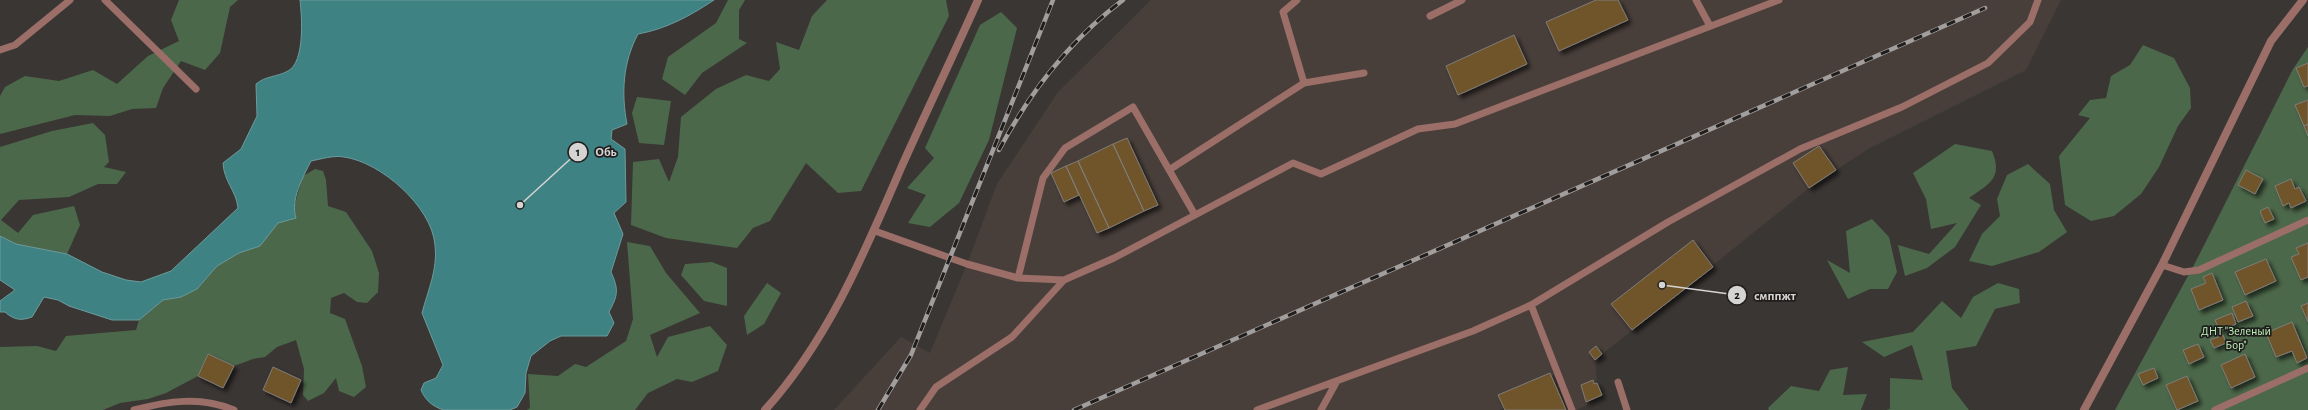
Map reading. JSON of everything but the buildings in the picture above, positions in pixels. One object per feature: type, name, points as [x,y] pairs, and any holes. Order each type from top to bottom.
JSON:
[{"type":"street","points":[[765,410],[784,388],[820,336],[844,294],[875,231],[978,0]]},
{"type":"street","points":[[2084,410],[2162,265],[2271,42],[2303,0]]},
{"type":"lane","points":[[0,50],[15,45],[70,0]]},
{"type":"lane","points":[[105,0],[196,89]]},
{"type":"lane","points":[[1297,0],[1283,12],[1304,83]]},
{"type":"lane","points":[[1430,16],[1462,0]]},
{"type":"lane","points":[[1696,0],[1710,26]]},
{"type":"lane","points":[[920,410],[936,387],[1012,336],[1064,280],[1114,258],[1293,163],[1321,174],[1418,129],[1455,124],[1779,0]]},
{"type":"lane","points":[[1257,410],[1474,331],[1531,305],[1668,222],[1800,149],[1902,107],[1988,63],[2030,22],[2038,0]]},
{"type":"lane","points":[[1169,170],[1304,83],[1364,73]]},
{"type":"lane","points":[[1018,278],[1043,178],[1065,148],[1133,107],[1195,215]]},
{"type":"lane","points":[[2162,265],[2184,272],[2199,270],[2308,220]]},
{"type":"lane","points":[[875,231],[967,264],[1018,278],[1064,280]]},
{"type":"lane","points":[[1531,305],[1572,410]]},
{"type":"lane","points":[[2215,410],[2308,368]]},
{"type":"lane","points":[[1321,410],[1337,381]]},
{"type":"lane","points":[[1618,382],[1627,410]]},
{"type":"lane","points":[[134,410],[188,400],[221,405],[234,410]]},
{"type":"shaded area","points":[[1151,0],[2061,0],[2026,70],[1868,149],[1809,188],[1595,360],[1597,383],[1602,395],[1587,402],[1587,405],[1576,410],[1566,410],[1550,373],[1499,395],[1504,408],[1499,410],[834,410],[901,337],[930,353],[967,264],[997,184],[1058,92]]},
{"type":"green space","points":[[179,0],[238,0],[230,7],[220,53],[205,70],[181,61],[163,88],[156,108],[132,109],[110,116],[75,115],[0,134],[0,96],[5,87],[25,76],[59,81],[93,70],[117,84],[148,56],[179,41],[171,20]]},
{"type":"green space","points":[[728,0],[745,0],[739,10],[739,39],[747,43],[702,73],[685,95],[662,79],[668,57],[716,23]]},
{"type":"green space","points":[[827,0],[946,0],[949,16],[861,191],[838,193],[806,163],[770,221],[753,228],[737,248],[666,238],[631,225],[633,162],[659,159],[669,182],[678,157],[681,117],[716,89],[746,75],[769,81],[780,69],[776,42],[799,50],[812,16]]},
{"type":"green space","points":[[1001,12],[1017,28],[989,140],[959,203],[930,227],[908,223],[926,195],[907,188],[934,158],[925,148],[980,25]]},
{"type":"green space","points":[[2143,45],[2174,58],[2190,88],[2191,108],[2178,126],[2159,167],[2141,194],[2114,216],[2091,221],[2065,205],[2059,156],[2090,118],[2078,115],[2090,100],[2106,98],[2111,76],[2130,65]]},
{"type":"green space","name":"ДНТ \"Зеленый Бор\"","points":[[2308,47],[2308,410],[2115,410],[2195,263],[2293,69]]},
{"type":"green space","points":[[637,97],[671,101],[664,145],[639,143],[632,113]]},
{"type":"green space","points":[[93,123],[105,135],[109,162],[104,167],[126,172],[117,184],[98,184],[69,197],[19,200],[1,220],[18,233],[33,215],[74,206],[80,225],[67,254],[16,244],[0,236],[0,147],[52,131]]},
{"type":"green space","points":[[1955,144],[1992,151],[1995,160],[1995,174],[1988,184],[1969,198],[1981,205],[1955,247],[1927,268],[1905,276],[1898,245],[1929,254],[1957,223],[1931,229],[1926,199],[1913,173]]},
{"type":"green space","points":[[2028,164],[2050,184],[2054,210],[2067,232],[2039,252],[1992,266],[1969,261],[1982,234],[2000,216],[1997,199],[2007,175]]},
{"type":"green space","points":[[315,169],[323,171],[326,180],[328,206],[346,212],[372,251],[379,273],[378,292],[367,303],[357,302],[344,293],[331,298],[330,313],[345,319],[362,366],[366,387],[354,397],[339,391],[336,378],[324,393],[308,401],[303,395],[304,369],[296,340],[277,347],[265,357],[253,359],[234,366],[208,354],[198,376],[166,393],[148,399],[120,403],[103,410],[0,410],[0,347],[37,346],[56,351],[66,336],[136,330],[139,320],[163,300],[181,297],[197,289],[217,266],[239,253],[260,246],[278,223],[295,218],[294,207],[303,176]]},
{"type":"green space","points":[[1872,219],[1889,237],[1897,272],[1888,289],[1870,289],[1848,299],[1827,260],[1850,273],[1846,231]]},
{"type":"green space","points":[[627,242],[650,246],[666,273],[700,313],[650,335],[657,357],[668,337],[710,326],[727,345],[718,371],[692,382],[677,379],[648,393],[635,410],[527,410],[530,408],[528,374],[558,376],[575,364],[586,367],[626,341],[633,319]]},
{"type":"green space","points":[[712,262],[727,268],[727,306],[704,301],[681,275],[685,264]]},
{"type":"green space","points":[[767,283],[781,293],[764,324],[747,335],[744,316]]},
{"type":"green space","points":[[1998,283],[2019,289],[2020,303],[1995,309],[1976,346],[1946,351],[1952,388],[1969,410],[1886,410],[1890,409],[1890,378],[1923,380],[1912,345],[1884,357],[1862,342],[1913,332],[1942,301],[1961,318],[1973,297]]},
{"type":"green space","points":[[1848,367],[1843,395],[1867,394],[1861,410],[1769,410],[1768,408],[1791,386],[1819,391],[1830,370]]},
{"type":"water","points":[[300,0],[714,0],[678,21],[658,29],[638,34],[626,67],[624,101],[627,124],[612,130],[611,139],[625,149],[626,202],[614,213],[623,234],[611,272],[616,288],[616,297],[609,312],[614,323],[607,336],[561,336],[550,341],[531,356],[526,373],[525,393],[517,407],[510,410],[444,410],[430,403],[425,397],[421,390],[424,383],[436,378],[443,365],[422,313],[435,263],[436,254],[432,231],[425,216],[415,202],[388,177],[358,161],[344,157],[332,157],[311,161],[301,181],[296,196],[296,218],[278,223],[260,246],[239,253],[217,266],[197,289],[181,297],[163,300],[139,320],[112,320],[69,306],[58,300],[44,297],[32,317],[18,319],[11,317],[5,312],[0,312],[0,301],[15,290],[0,280],[0,236],[16,244],[67,254],[102,272],[126,280],[141,282],[171,271],[238,208],[235,196],[225,176],[223,163],[241,149],[257,116],[256,84],[263,79],[288,71],[293,66],[297,58],[300,49],[302,28]]},
{"type":"railway","points":[[878,410],[911,355],[1053,0]]},
{"type":"railway","points":[[999,150],[1024,108],[1053,68],[1086,32],[1123,0]]},
{"type":"railway","points":[[1074,410],[1985,8]]},
{"type":"place","name":"Обь","points":[[520,205]]},
{"type":"place","name":"смппжт","points":[[1662,285]]}]
